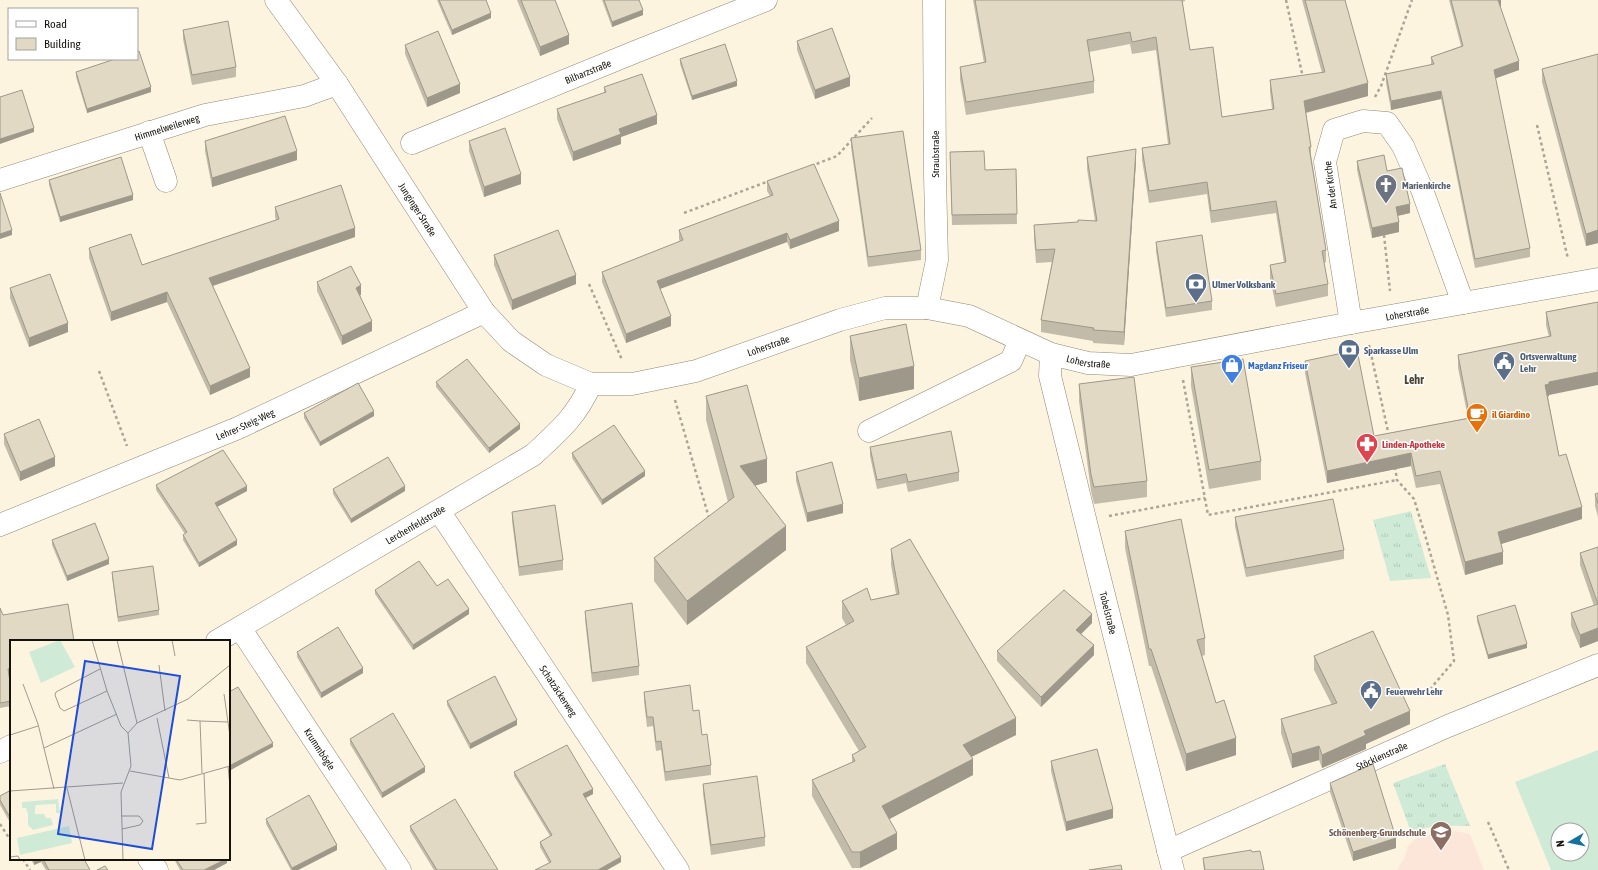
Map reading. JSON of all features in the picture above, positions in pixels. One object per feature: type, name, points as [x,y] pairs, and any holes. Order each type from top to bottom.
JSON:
[{"type":"street","name":"Junginger Straße","points":[[276,0],[337,84],[484,312],[511,341],[546,365],[591,384]]},
{"type":"street","name":"Bilharzstraße","points":[[412,143],[766,0]]},
{"type":"street","name":"Straubstraße","points":[[927,308],[937,260],[934,0]]},
{"type":"street","name":"Himmelweilerweg","points":[[0,180],[205,115],[304,96],[337,84]]},
{"type":"street","name":"An der Kirche","points":[[1351,323],[1325,162],[1334,130],[1363,121],[1387,123],[1403,146],[1421,187],[1463,303]]},
{"type":"street","points":[[149,132],[166,181]]},
{"type":"street","name":"Loherstraße","points":[[591,384],[632,384],[669,377],[696,370],[855,316],[885,308],[927,308],[969,316],[1051,354],[1088,363],[1131,365],[1351,323],[1598,279]]},
{"type":"street","name":"Lehrer-Steig-Weg","points":[[0,525],[238,428],[484,312]]},
{"type":"street","points":[[869,431],[1011,361],[1020,340]]},
{"type":"street","name":"Tobelstraße","points":[[1051,354],[1050,376],[1170,861]]},
{"type":"street","name":"Lerchenfeldstraße","points":[[219,640],[533,454],[568,422],[584,400],[591,384]]},
{"type":"street","name":"Schatzäckerweg","points":[[440,510],[678,870]]},
{"type":"street","name":"Krummbögle","points":[[240,628],[400,870]]},
{"type":"street","name":"Stöcklenstraße","points":[[1170,861],[1448,726],[1598,665]]},
{"type":"street","points":[[0,752],[10,747]]},
{"type":"street","points":[[150,860],[157,870]]},
{"type":"path","points":[[1286,0],[1304,81]]},
{"type":"path","points":[[1363,121],[1380,86],[1412,0]]},
{"type":"path","points":[[808,167],[837,156],[872,118]]},
{"type":"path","points":[[1536,125],[1574,283]]},
{"type":"path","points":[[684,213],[772,180]]},
{"type":"path","points":[[1384,235],[1392,316]]},
{"type":"path","points":[[589,284],[632,384]]},
{"type":"path","points":[[1372,358],[1390,444]]},
{"type":"path","points":[[99,371],[136,469]]},
{"type":"path","points":[[669,377],[709,518]]},
{"type":"path","points":[[1183,377],[1208,515],[1397,480]]},
{"type":"path","points":[[1394,465],[1397,480],[1414,499],[1448,615],[1454,661],[1431,688]]},
{"type":"path","points":[[1085,521],[1205,498]]},
{"type":"path","points":[[1488,822],[1509,870]]},
{"type":"path","points":[[0,824],[10,839]]},
{"type":"path","points":[[24,860],[30,870]]},
{"type":"shaded area","name":"Schönenberg-Grundschule","points":[[1456,831],[1470,834],[1484,870],[1397,870],[1404,859],[1408,846],[1419,836]]},
{"type":"green space","points":[[1411,511],[1431,578],[1390,581],[1373,520]]},
{"type":"green space","points":[[1598,750],[1598,870],[1551,870],[1515,782]]},
{"type":"green space","points":[[1445,764],[1470,826],[1431,827],[1417,831],[1412,835],[1393,783]]},
{"type":"building","points":[[439,0],[486,0],[491,13],[452,30]]},
{"type":"building","points":[[521,0],[555,0],[569,35],[540,47]]},
{"type":"building","points":[[604,0],[639,0],[643,10],[612,22]]},
{"type":"building","points":[[975,0],[1182,0],[1190,50],[1213,47],[1222,117],[1274,109],[1270,80],[1325,72],[1305,0],[1345,0],[1368,83],[1304,101],[1311,147],[1309,147],[1326,250],[1322,251],[1328,284],[1276,294],[1270,265],[1286,262],[1276,201],[1211,211],[1207,182],[1149,191],[1142,148],[1170,144],[1156,37],[1132,42],[1130,32],[1087,40],[1094,81],[966,102],[960,67],[986,62]]},
{"type":"building","points":[[1451,0],[1498,0],[1519,61],[1494,70],[1530,248],[1475,259],[1441,91],[1391,101],[1386,74],[1434,64],[1431,57],[1463,46]]},
{"type":"building","points":[[228,21],[236,67],[192,75],[183,30]]},
{"type":"building","points":[[832,28],[850,77],[815,90],[797,41]]},
{"type":"building","points":[[438,31],[460,84],[427,98],[405,45]]},
{"type":"building","points":[[725,44],[737,81],[692,96],[680,59]]},
{"type":"building","points":[[138,52],[151,87],[87,109],[76,72],[112,60],[138,60]]},
{"type":"building","points":[[1598,54],[1598,230],[1586,234],[1542,69]]},
{"type":"building","points":[[642,74],[657,115],[619,129],[621,134],[573,152],[557,109],[606,92],[604,87]]},
{"type":"building","points":[[22,90],[34,128],[0,139],[0,97]]},
{"type":"building","points":[[285,116],[297,151],[212,178],[205,141]]},
{"type":"building","points":[[505,128],[521,174],[484,187],[469,141]]},
{"type":"building","points":[[903,131],[921,250],[868,257],[851,138]]},
{"type":"building","points":[[1136,149],[1124,332],[1093,330],[1094,328],[1041,320],[1055,249],[1036,250],[1034,225],[1078,222],[1078,220],[1097,221],[1087,157]]},
{"type":"building","points":[[984,151],[985,170],[1016,169],[1017,214],[952,215],[950,152]]},
{"type":"building","name":"Marienkirche","points":[[1384,155],[1387,171],[1402,168],[1410,204],[1396,207],[1399,222],[1372,228],[1357,161]]},
{"type":"building","points":[[121,157],[133,195],[60,217],[49,180]]},
{"type":"building","points":[[814,164],[839,221],[790,240],[787,233],[657,281],[671,316],[626,334],[602,272],[683,240],[679,230],[773,195],[767,181]]},
{"type":"building","points":[[341,185],[355,228],[209,278],[250,368],[210,386],[167,292],[111,312],[89,248],[131,234],[142,265],[279,219],[275,207]]},
{"type":"building","points":[[0,193],[12,230],[0,234]]},
{"type":"building","points":[[558,230],[576,275],[512,300],[494,255]]},
{"type":"building","points":[[1202,235],[1212,301],[1166,308],[1156,242]]},
{"type":"building","points":[[351,266],[361,285],[356,288],[372,321],[342,336],[317,282]]},
{"type":"building","points":[[50,274],[68,323],[29,338],[10,288]]},
{"type":"building","points":[[1598,302],[1598,372],[1549,382],[1549,384],[1545,385],[1559,456],[1566,454],[1582,507],[1498,532],[1503,552],[1465,562],[1440,471],[1416,476],[1411,453],[1327,471],[1305,361],[1357,350],[1374,436],[1470,418],[1458,355],[1551,336],[1546,312]]},
{"type":"building","points":[[906,324],[914,366],[859,378],[850,336]]},
{"type":"building","points":[[467,359],[520,424],[489,448],[436,382]]},
{"type":"building","points":[[1243,359],[1261,461],[1209,470],[1191,367]]},
{"type":"building","points":[[1134,377],[1147,481],[1094,487],[1091,475],[1079,384]]},
{"type":"building","points":[[358,383],[374,411],[320,442],[304,413]]},
{"type":"building","points":[[747,385],[767,459],[740,466],[786,526],[687,601],[654,558],[734,497],[706,396]]},
{"type":"building","points":[[39,419],[55,457],[20,472],[4,434]]},
{"type":"building","points":[[614,425],[645,471],[602,500],[572,453]]},
{"type":"building","points":[[951,431],[959,472],[908,482],[906,474],[877,480],[870,447]]},
{"type":"building","points":[[223,450],[247,486],[215,503],[237,540],[199,563],[183,535],[187,532],[156,485]]},
{"type":"building","points":[[388,457],[405,486],[351,519],[333,489]]},
{"type":"building","points":[[832,462],[843,504],[807,513],[796,472]]},
{"type":"building","points":[[1598,493],[1598,504],[1595,494]]},
{"type":"building","points":[[1333,499],[1344,550],[1246,568],[1235,517]]},
{"type":"building","points":[[555,505],[563,560],[519,567],[512,512]]},
{"type":"building","points":[[1181,519],[1205,638],[1197,640],[1216,703],[1224,700],[1236,738],[1186,754],[1151,649],[1149,649],[1125,531]]},
{"type":"building","points":[[95,523],[109,559],[67,576],[52,540]]},
{"type":"building","points":[[910,539],[1016,718],[963,745],[973,759],[882,806],[897,833],[860,852],[852,852],[812,780],[855,761],[852,755],[866,747],[806,647],[854,621],[842,601],[867,588],[871,600],[899,594],[891,549]]},
{"type":"building","points":[[1598,547],[1598,604],[1580,553]]},
{"type":"building","points":[[419,561],[437,586],[448,579],[469,609],[413,645],[375,590]]},
{"type":"building","points":[[153,566],[159,610],[118,617],[112,572]]},
{"type":"building","points":[[1064,590],[1092,614],[1076,630],[1094,645],[1041,697],[997,651]]},
{"type":"building","points":[[632,603],[639,666],[592,673],[585,611]]},
{"type":"building","points":[[68,604],[74,640],[10,640],[10,668],[8,669],[10,682],[10,701],[0,703],[0,608],[3,615]]},
{"type":"building","points":[[1598,604],[1598,628],[1580,635],[1571,613]]},
{"type":"building","points":[[1515,605],[1527,644],[1488,655],[1477,616]]},
{"type":"building","points":[[338,627],[363,668],[321,693],[297,652]]},
{"type":"building","points":[[1373,631],[1410,711],[1364,731],[1366,735],[1322,755],[1319,746],[1292,754],[1281,719],[1337,703],[1314,656]]},
{"type":"building","points":[[495,676],[517,720],[470,744],[447,701]]},
{"type":"building","points":[[690,685],[693,711],[699,710],[702,735],[707,734],[711,765],[665,772],[661,741],[656,742],[653,717],[647,717],[644,692]]},
{"type":"building","points":[[238,687],[273,743],[230,765],[230,691]]},
{"type":"building","points":[[393,713],[425,767],[382,793],[350,739]]},
{"type":"building","points":[[567,745],[593,789],[583,794],[621,857],[598,870],[535,870],[551,862],[540,842],[552,835],[514,772]]},
{"type":"building","points":[[1097,749],[1113,809],[1066,822],[1051,761]]},
{"type":"building","points":[[1373,764],[1396,838],[1353,852],[1330,783]]},
{"type":"building","points":[[757,776],[765,837],[711,845],[703,784]]},
{"type":"building","points":[[10,791],[10,817],[0,800],[0,796]]},
{"type":"building","points":[[309,795],[337,845],[292,868],[266,819]]},
{"type":"building","points":[[455,799],[498,870],[437,870],[410,826]]},
{"type":"building","points":[[1251,850],[1252,852],[1260,851],[1264,870],[1205,870],[1203,858]]},
{"type":"building","points":[[44,860],[85,860],[90,870],[49,870]]},
{"type":"building","points":[[177,860],[224,860],[204,870],[183,870]]},
{"type":"building","points":[[1121,865],[1122,870],[1089,870]]},
{"type":"building","points":[[105,866],[108,870],[97,870]]},
{"type":"place","name":"Marienkirche","points":[[1386,204]]},
{"type":"place","name":"Ulmer Volksbank","points":[[1196,304]]},
{"type":"place","name":"Sparkasse Ulm","points":[[1349,370]]},
{"type":"place","name":"Ortsverwaltung Lehr","points":[[1504,382]]},
{"type":"place","name":"Magdanz Friseur","points":[[1232,384]]},
{"type":"place","name":"il Giardino","points":[[1477,434]]},
{"type":"place","name":"Linden-Apotheke","points":[[1367,464]]},
{"type":"place","name":"Feuerwehr Lehr","points":[[1371,710]]},
{"type":"place","name":"Schönenberg-Grundschule","points":[[1441,852]]},
{"type":"district","name":"Lehr","points":[[1414,380]]}]
